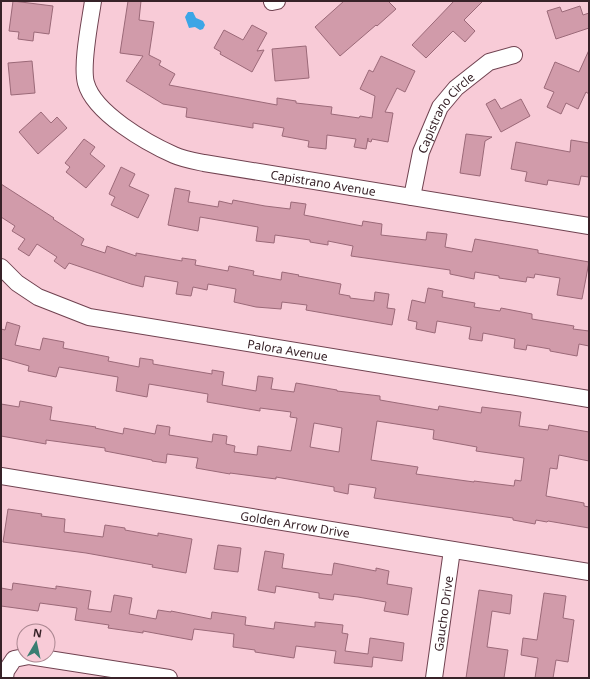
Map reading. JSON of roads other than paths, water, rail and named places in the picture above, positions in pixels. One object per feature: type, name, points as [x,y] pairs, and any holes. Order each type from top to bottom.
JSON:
[{"type":"street","name":"Capistrano Avenue","points":[[93,1],[84,67],[86,83],[92,98],[108,115],[142,139],[175,156],[204,163],[589,226]]},
{"type":"street","name":"Capistrano Circle","points":[[412,197],[421,152],[440,107],[456,88],[489,62],[514,55]]},
{"type":"street","name":"Palora Avenue","points":[[1,267],[17,283],[38,297],[89,317],[589,399]]},
{"type":"street","name":"Golden Arrow Drive","points":[[1,476],[589,572]]},
{"type":"street","name":"Gaucho Drive","points":[[434,678],[452,550]]},
{"type":"street","points":[[5,678],[6,671],[14,659],[28,656],[170,678]]},
{"type":"water","points":[[188,12],[193,12],[196,18],[203,21],[205,25],[203,29],[200,30],[195,27],[189,28],[185,17]]}]
